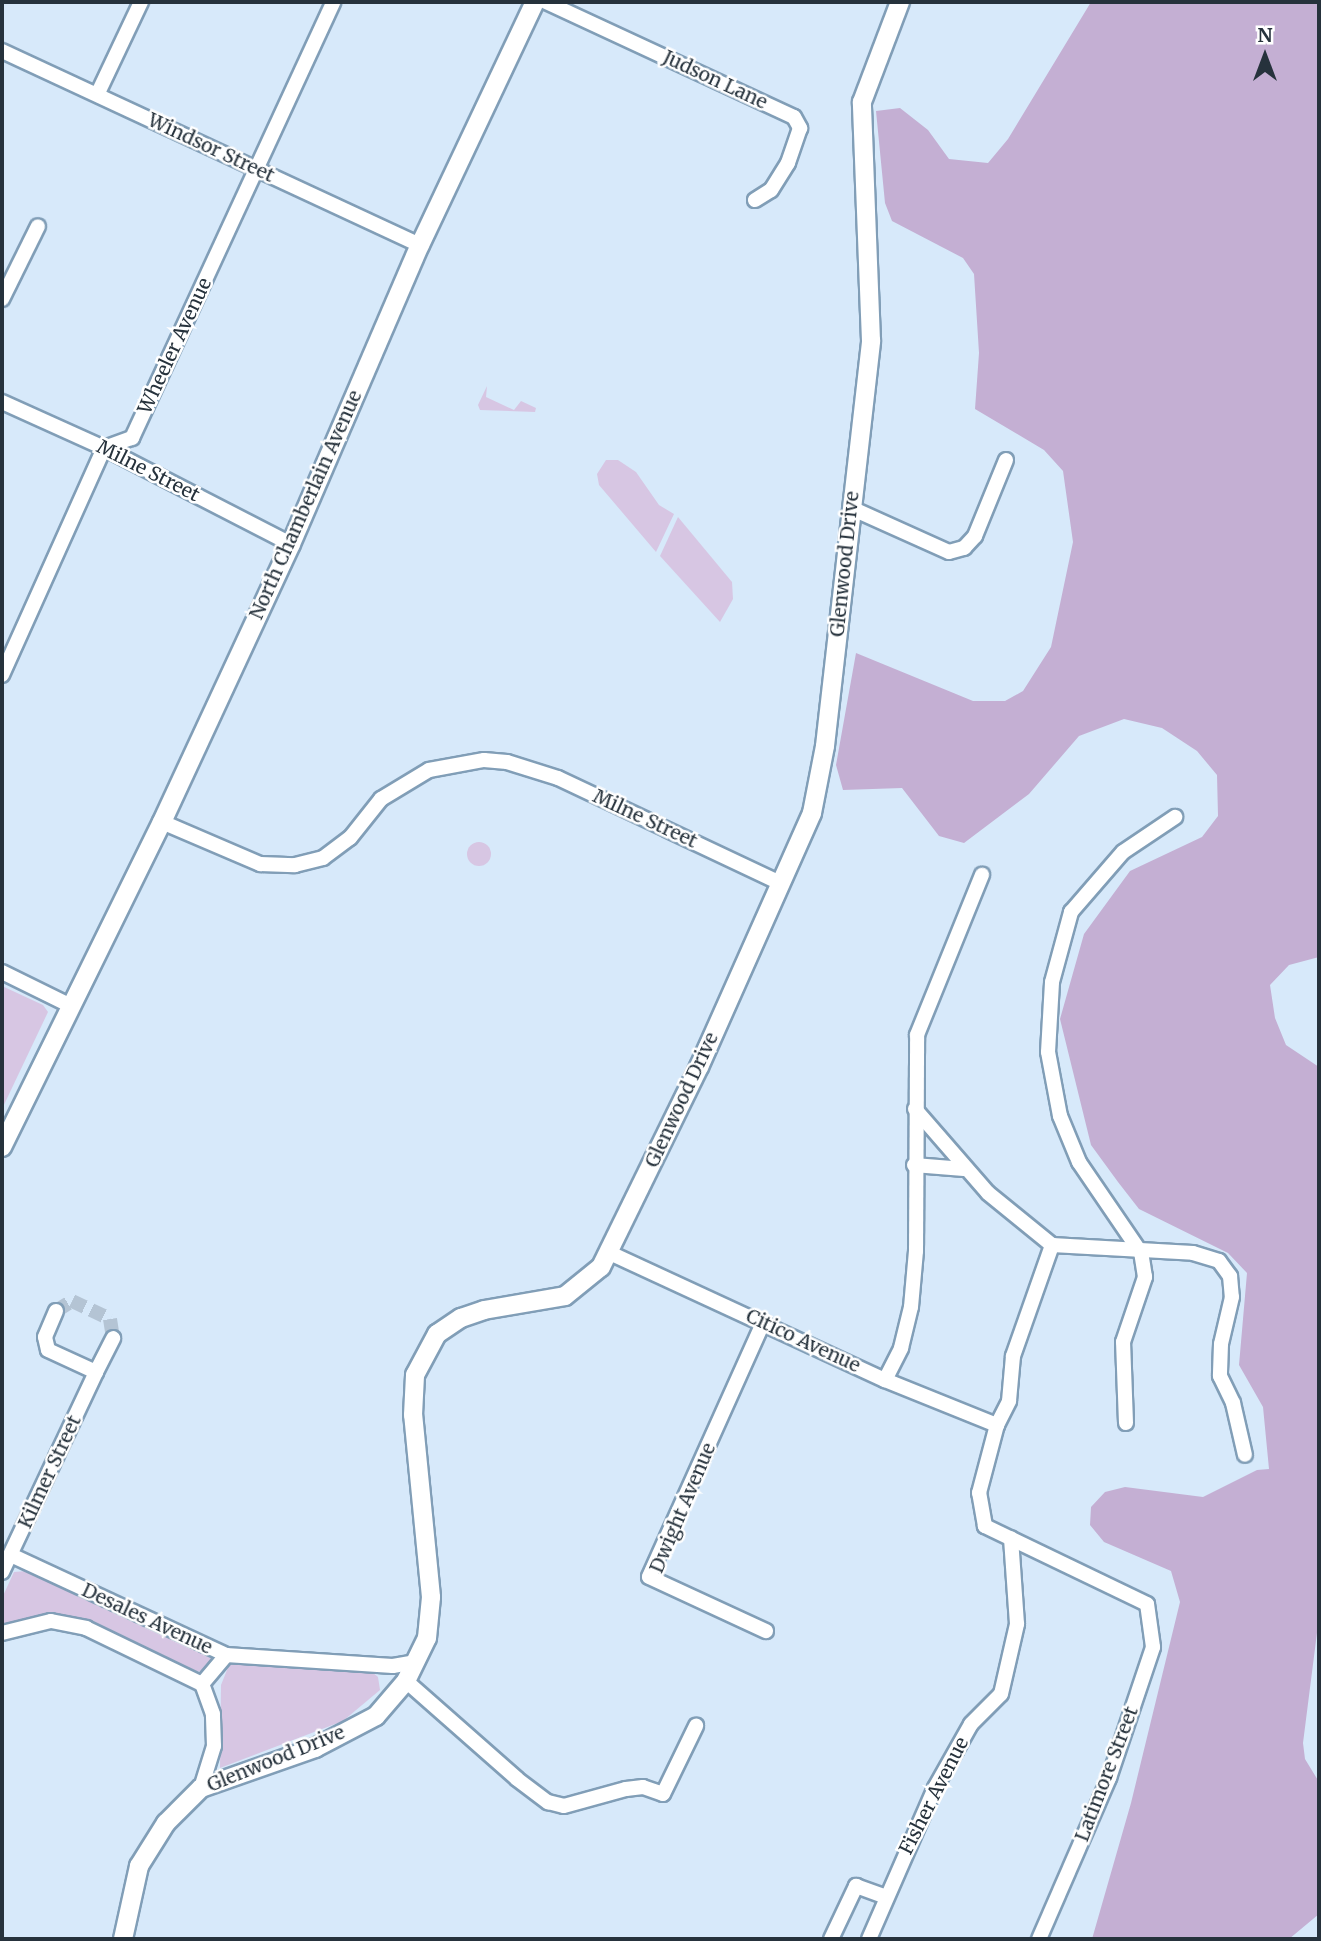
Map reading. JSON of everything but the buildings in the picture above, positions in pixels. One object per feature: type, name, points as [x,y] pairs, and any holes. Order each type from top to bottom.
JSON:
[{"type":"street","points":[[98,93],[141,2]]},
{"type":"street","name":"Wheeler Avenue","points":[[104,448],[132,438],[333,2]]},
{"type":"street","name":"North Chamberlain Avenue","points":[[2,1147],[162,822],[291,544],[419,245],[535,2]]},
{"type":"street","name":"Judson Lane","points":[[546,2],[793,117],[800,128],[789,163],[771,190],[755,200]]},
{"type":"street","name":"Glenwood Drive","points":[[123,1939],[139,1866],[166,1823],[201,1788],[315,1748],[364,1723],[376,1716],[406,1681],[427,1638],[431,1597],[413,1415],[415,1375],[437,1334],[453,1323],[484,1310],[565,1296],[588,1281],[610,1253],[813,813],[823,759],[871,341],[862,102],[900,2]]},
{"type":"street","name":"Windsor Street","points":[[2,51],[98,93],[419,245]]},
{"type":"street","points":[[2,299],[38,226]]},
{"type":"street","name":"Milne Street","points":[[2,402],[104,448],[291,544]]},
{"type":"street","points":[[2,674],[104,448]]},
{"type":"street","points":[[851,508],[949,552],[964,548],[975,536],[1006,460]]},
{"type":"street","name":"Milne Street","points":[[162,822],[260,864],[295,865],[323,858],[350,838],[381,799],[429,770],[484,761],[507,762],[558,778],[780,883]]},
{"type":"street","points":[[1126,1423],[1123,1342],[1145,1277],[1141,1253],[1079,1162],[1060,1116],[1048,1052],[1052,982],[1071,912],[1123,852],[1175,817]]},
{"type":"street","points":[[885,1380],[901,1348],[911,1307],[916,1251],[914,1165],[917,1035],[982,876]]},
{"type":"street","points":[[2,972],[71,1006]]},
{"type":"street","points":[[915,1109],[964,1168],[1052,1245],[1141,1253],[1193,1253],[1219,1261],[1230,1276],[1232,1297],[1221,1344],[1220,1376],[1233,1403],[1245,1455]]},
{"type":"street","points":[[914,1165],[964,1168]]},
{"type":"street","points":[[1011,1538],[985,1526],[979,1493],[997,1425],[1009,1401],[1013,1356],[1052,1245]]},
{"type":"street","name":"Citico Avenue","points":[[610,1253],[885,1380],[997,1425]]},
{"type":"street","points":[[56,1311],[45,1337],[48,1350],[96,1372]]},
{"type":"street","name":"Dwight Avenue","points":[[764,1323],[649,1577],[766,1631]]},
{"type":"street","name":"Kilmer Street","points":[[2,1571],[113,1339]]},
{"type":"street","name":"Latimore Street","points":[[1011,1538],[1147,1604],[1153,1647],[1109,1778],[1039,1939]]},
{"type":"street","name":"Fisher Avenue","points":[[869,1939],[935,1788],[971,1724],[1001,1694],[1017,1624],[1011,1538]]},
{"type":"street","name":"Desales Avenue","points":[[11,1555],[226,1655],[393,1665],[415,1662]]},
{"type":"street","points":[[2,1633],[51,1620],[86,1628],[202,1684],[213,1714],[214,1746],[201,1788]]},
{"type":"street","points":[[202,1684],[226,1655]]},
{"type":"street","points":[[406,1681],[548,1802],[564,1806],[643,1787],[663,1794],[696,1726]]},
{"type":"street","points":[[831,1939],[856,1886],[886,1897]]},
{"type":"shaded area","points":[[1091,2],[1319,2],[1319,957],[1289,965],[1270,985],[1275,1018],[1286,1045],[1319,1067],[1319,1617],[1303,1743],[1305,1759],[1319,1782],[1319,1914],[1289,1939],[1092,1939],[1131,1803],[1180,1602],[1171,1571],[1104,1542],[1090,1525],[1091,1507],[1105,1492],[1125,1487],[1203,1497],[1257,1470],[1269,1469],[1263,1407],[1239,1365],[1247,1273],[1228,1253],[1139,1209],[1118,1182],[1091,1145],[1060,1019],[1084,934],[1130,871],[1202,837],[1218,816],[1217,775],[1197,751],[1162,728],[1124,719],[1079,736],[1029,794],[964,843],[939,836],[902,788],[843,790],[836,765],[856,653],[973,701],[1005,701],[1023,691],[1051,647],[1073,542],[1063,471],[1044,450],[975,409],[979,353],[974,274],[963,258],[892,221],[885,203],[876,111],[900,108],[928,130],[949,159],[988,163],[1008,139]]},
{"type":"shaded area","points":[[487,386],[486,397],[514,410],[521,401],[536,408],[535,412],[480,410],[478,405]]},
{"type":"shaded area","points":[[606,460],[618,460],[636,472],[659,505],[674,514],[656,552],[599,485],[597,474]]},
{"type":"shaded area","points":[[678,517],[732,582],[733,599],[720,622],[660,556]]},
{"type":"shaded area","points":[[479,842],[490,849],[491,854],[484,865],[479,866],[468,859],[467,854],[474,843]]},
{"type":"shaded area","points":[[2,986],[43,1005],[48,1012],[2,1109]]},
{"type":"shaded area","points":[[26,1571],[214,1660],[205,1672],[193,1671],[76,1618],[58,1615],[2,1625],[2,1598],[14,1572]]},
{"type":"shaded area","points":[[238,1661],[371,1671],[378,1677],[380,1690],[343,1721],[220,1768],[221,1685],[229,1665]]},
{"type":"tunnel","points":[[56,1311],[72,1301],[110,1319],[113,1338]]}]
